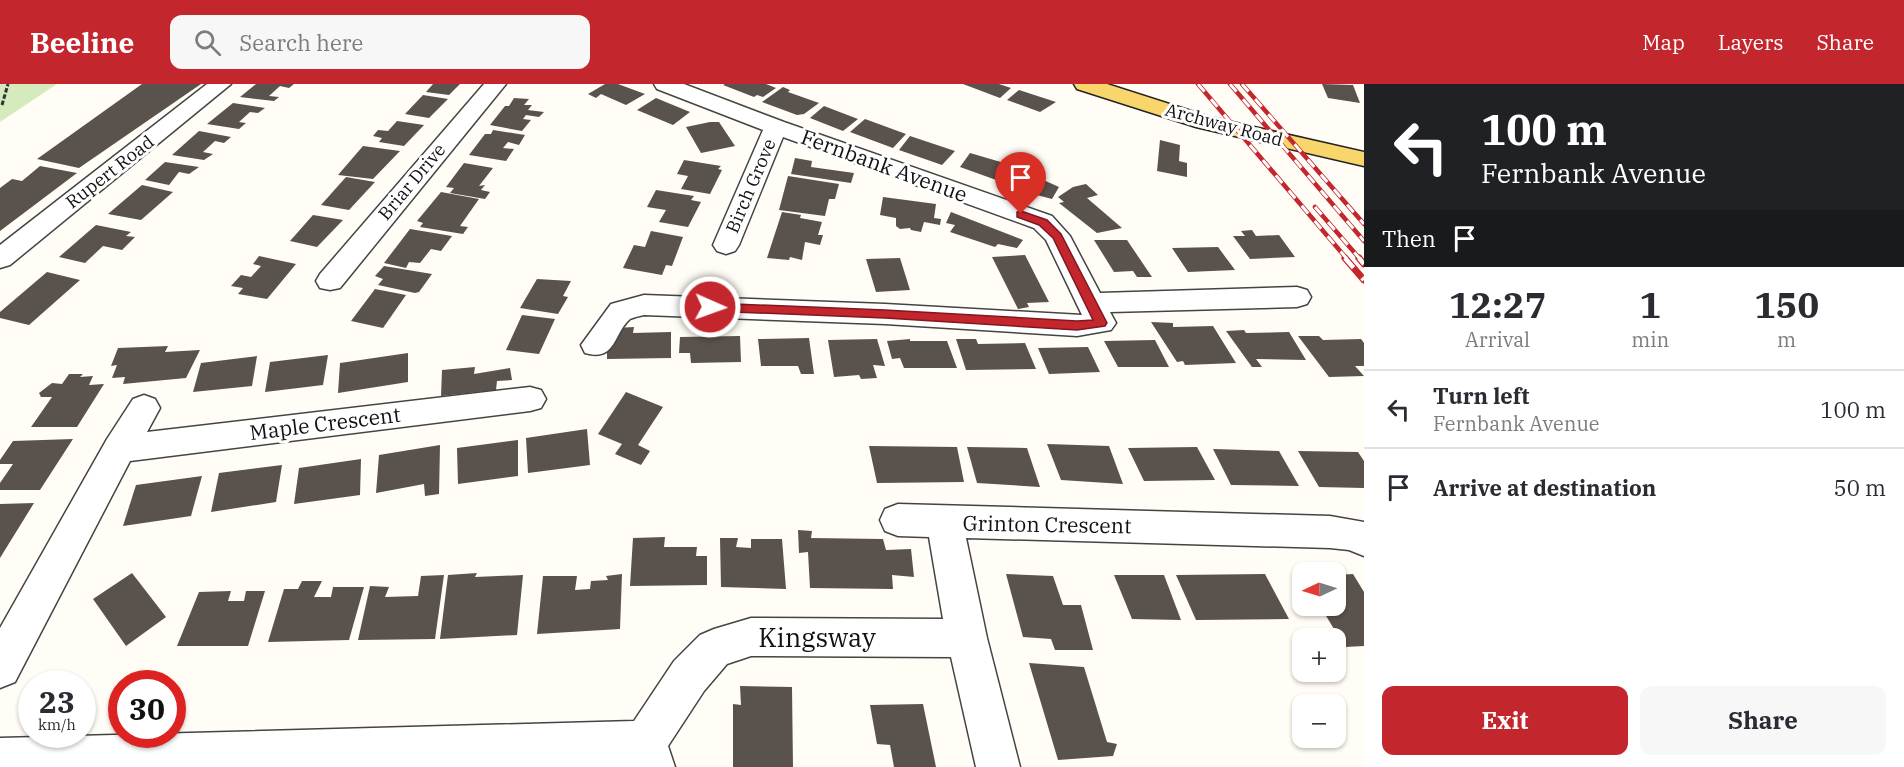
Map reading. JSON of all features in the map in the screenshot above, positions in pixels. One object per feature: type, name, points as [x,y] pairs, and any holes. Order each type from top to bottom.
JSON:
[{"type":"main road","name":"Archway Road","points":[[1085,84],[1204,122],[1364,159]]},
{"type":"street","name":"Rupert Road","points":[[0,259],[220,84]]},
{"type":"street","name":"Briar Drive","points":[[330,280],[495,84]]},
{"type":"street","name":"Fernbank Avenue","points":[[596,345],[621,311],[644,305],[885,314],[1077,326],[1101,323],[1093,303],[1057,236],[1043,222],[776,127],[665,84]]},
{"type":"street","name":"Birch Grove","points":[[726,245],[776,127]]},
{"type":"street","points":[[1093,303],[1297,297]]},
{"type":"street","name":"Maple Crescent","points":[[119,449],[530,399]]},
{"type":"street","points":[[0,668],[119,449],[144,408]]},
{"type":"street","points":[[898,520],[944,522]]},
{"type":"street","name":"Grinton Crescent","points":[[998,767],[967,638],[944,522],[1330,531],[1356,535],[1364,540]]},
{"type":"street","name":"Kingsway","points":[[0,760],[649,755],[689,676],[714,649],[751,637],[967,638]]},
{"type":"path","points":[[2,105],[8,84]]},
{"type":"green space","points":[[0,84],[57,84],[0,122]]},
{"type":"building","points":[[142,84],[201,84],[79,168],[37,159]]},
{"type":"building","points":[[256,84],[294,84],[289,88],[280,86],[269,96],[279,97],[274,101],[240,97]]},
{"type":"building","points":[[433,84],[460,84],[449,95],[426,92]]},
{"type":"building","points":[[605,84],[618,84],[645,94],[626,105],[601,94],[596,98],[588,94]]},
{"type":"building","points":[[766,84],[776,88],[763,97],[757,95],[754,97],[723,85]]},
{"type":"building","points":[[963,84],[999,84],[1011,88],[1000,98]]},
{"type":"building","points":[[1322,84],[1353,85],[1360,103],[1328,98]]},
{"type":"building","points":[[783,87],[790,90],[788,92],[819,103],[804,114],[797,115],[762,102]]},
{"type":"building","points":[[1019,90],[1056,102],[1040,112],[1007,100]]},
{"type":"building","points":[[423,95],[448,99],[429,118],[405,114]]},
{"type":"building","points":[[514,98],[529,99],[524,105],[532,105],[528,110],[544,112],[539,117],[526,115],[523,119],[531,120],[522,131],[490,125],[505,106],[509,106]]},
{"type":"building","points":[[656,98],[690,112],[673,125],[637,110]]},
{"type":"building","points":[[233,103],[265,108],[258,113],[250,112],[239,122],[246,123],[239,129],[207,124]]},
{"type":"building","points":[[824,106],[858,119],[843,131],[810,118]]},
{"type":"building","points":[[865,119],[906,134],[893,148],[850,132]]},
{"type":"building","points":[[397,121],[424,125],[404,146],[379,142],[382,138],[373,136],[378,130],[388,131]]},
{"type":"building","points":[[719,122],[735,146],[701,153],[686,127]]},
{"type":"building","points":[[493,130],[525,135],[519,145],[508,142],[503,148],[514,149],[506,161],[469,155],[485,134],[491,134]]},
{"type":"building","points":[[199,131],[231,137],[224,143],[215,141],[203,152],[213,154],[204,160],[172,155]]},
{"type":"building","points":[[910,136],[955,151],[942,165],[899,150]]},
{"type":"building","points":[[1160,140],[1180,145],[1179,161],[1187,163],[1187,177],[1157,171]]},
{"type":"building","points":[[363,146],[400,151],[373,179],[338,175]]},
{"type":"building","points":[[970,153],[1011,165],[999,181],[960,167]]},
{"type":"building","points":[[795,158],[812,161],[811,167],[854,173],[851,183],[791,174]]},
{"type":"building","points":[[684,160],[721,166],[718,169],[722,170],[710,194],[681,189],[688,176],[677,174]]},
{"type":"building","points":[[165,162],[199,167],[189,174],[179,172],[169,185],[145,180]]},
{"type":"building","points":[[464,163],[493,168],[479,186],[485,185],[481,190],[490,192],[485,199],[450,193],[454,188],[446,187]]},
{"type":"building","points":[[40,166],[77,173],[0,231],[0,188],[12,179],[22,181]]},
{"type":"building","points":[[788,176],[839,184],[835,199],[829,199],[825,216],[779,210]]},
{"type":"building","points":[[346,177],[375,182],[349,210],[321,205]]},
{"type":"building","points":[[1039,178],[1059,187],[1052,199],[1018,190],[1024,180],[1033,184]]},
{"type":"building","points":[[1086,184],[1098,195],[1087,198],[1122,228],[1097,233],[1059,203],[1064,202],[1058,197],[1073,187]]},
{"type":"building","points":[[142,185],[173,192],[141,220],[108,214]]},
{"type":"building","points":[[656,190],[694,196],[691,200],[701,202],[688,227],[659,222],[666,210],[647,207]]},
{"type":"building","points":[[441,192],[479,199],[460,226],[468,227],[463,234],[420,227],[423,223],[417,221]]},
{"type":"building","points":[[883,197],[936,204],[934,218],[941,219],[940,225],[924,222],[921,232],[910,228],[900,229],[896,226],[896,218],[880,215]]},
{"type":"building","points":[[782,212],[822,222],[818,235],[823,235],[820,245],[805,242],[802,260],[790,257],[789,260],[767,258]]},
{"type":"building","points":[[951,212],[1023,240],[1017,248],[998,244],[995,247],[950,232],[955,225],[946,223]]},
{"type":"building","points":[[313,215],[343,220],[317,247],[290,241]]},
{"type":"building","points":[[96,225],[131,232],[126,236],[135,237],[122,250],[103,246],[85,263],[59,257]]},
{"type":"building","points":[[410,229],[452,236],[441,251],[431,249],[420,263],[409,262],[406,268],[384,263]]},
{"type":"building","points":[[1252,230],[1256,236],[1279,235],[1295,257],[1250,259],[1233,236],[1245,236],[1241,231]]},
{"type":"building","points":[[651,231],[683,237],[672,266],[666,265],[662,275],[623,268],[634,245],[645,247]]},
{"type":"building","points":[[1094,240],[1127,240],[1152,277],[1137,277],[1133,271],[1114,272]]},
{"type":"building","points":[[1218,247],[1235,270],[1188,272],[1172,248]]},
{"type":"building","points":[[1025,255],[1049,302],[1027,303],[1029,307],[1018,309],[992,257]]},
{"type":"building","points":[[259,256],[296,264],[267,299],[238,294],[243,288],[231,286],[241,275],[251,277],[261,266],[253,264]]},
{"type":"building","points":[[900,258],[910,290],[876,292],[866,259]]},
{"type":"building","points":[[384,266],[432,274],[419,292],[415,293],[378,285],[383,279],[375,276]]},
{"type":"building","points":[[47,272],[80,280],[29,325],[0,318],[0,312]]},
{"type":"building","points":[[537,279],[571,281],[563,296],[568,297],[558,314],[520,308]]},
{"type":"building","points":[[375,289],[406,295],[383,328],[351,321]]},
{"type":"building","points":[[522,315],[555,319],[539,354],[506,350]]},
{"type":"building","points":[[1151,322],[1173,323],[1173,327],[1213,326],[1236,363],[1185,365],[1183,361],[1177,362]]},
{"type":"building","points":[[634,327],[633,333],[671,332],[671,358],[607,359],[607,346],[616,328]]},
{"type":"building","points":[[1244,330],[1246,333],[1289,332],[1306,360],[1256,359],[1262,367],[1252,367],[1226,331]]},
{"type":"building","points":[[740,336],[741,362],[691,363],[690,353],[679,353],[680,337]]},
{"type":"building","points":[[1298,336],[1319,336],[1323,340],[1361,339],[1364,343],[1364,366],[1355,366],[1364,376],[1329,377]]},
{"type":"building","points":[[809,338],[814,374],[801,374],[798,366],[761,366],[758,339]]},
{"type":"building","points":[[877,339],[885,366],[873,365],[877,378],[861,379],[859,375],[834,377],[828,340]]},
{"type":"building","points":[[910,339],[910,341],[947,341],[957,368],[904,368],[900,358],[892,359],[887,341]]},
{"type":"building","points":[[956,339],[976,339],[978,344],[1025,343],[1036,369],[966,370]]},
{"type":"building","points":[[1155,340],[1169,367],[1118,367],[1104,341]]},
{"type":"building","points":[[168,346],[165,352],[200,350],[186,378],[123,384],[125,377],[112,378],[117,365],[111,366],[118,348]]},
{"type":"building","points":[[1088,347],[1100,372],[1049,374],[1038,348]]},
{"type":"building","points":[[408,353],[408,382],[338,393],[340,363]]},
{"type":"building","points":[[328,355],[323,385],[265,392],[270,362]]},
{"type":"building","points":[[257,356],[252,386],[193,392],[201,363]]},
{"type":"building","points":[[475,367],[474,374],[510,368],[512,380],[497,381],[496,390],[441,396],[442,370]]},
{"type":"building","points":[[69,374],[83,374],[80,377],[93,376],[89,385],[104,384],[77,427],[31,427],[52,397],[41,397],[39,393],[52,383],[62,384]]},
{"type":"building","points":[[626,392],[663,407],[638,445],[650,451],[641,465],[615,454],[622,444],[598,434]]},
{"type":"building","points":[[587,429],[590,465],[528,473],[526,438]]},
{"type":"building","points":[[73,439],[40,490],[0,490],[0,483],[13,464],[0,464],[0,460],[13,441]]},
{"type":"building","points":[[518,440],[518,476],[458,484],[457,448]]},
{"type":"building","points":[[1047,444],[1109,446],[1123,484],[1061,480]]},
{"type":"building","points":[[440,445],[439,494],[425,496],[424,484],[376,493],[379,455]]},
{"type":"building","points":[[869,446],[957,447],[964,482],[877,483]]},
{"type":"building","points":[[967,447],[1027,448],[1040,487],[977,483]]},
{"type":"building","points":[[1197,447],[1215,480],[1144,481],[1128,448]]},
{"type":"building","points":[[1213,449],[1279,451],[1299,486],[1231,485]]},
{"type":"building","points":[[1298,451],[1358,452],[1364,461],[1364,488],[1319,487]]},
{"type":"building","points":[[361,459],[360,495],[294,504],[299,468]]},
{"type":"building","points":[[282,465],[276,502],[211,512],[219,473]]},
{"type":"building","points":[[202,476],[191,516],[123,526],[136,485]]},
{"type":"building","points":[[34,503],[0,558],[0,504]]},
{"type":"building","points":[[798,530],[812,531],[811,538],[883,539],[886,550],[911,549],[914,577],[892,575],[893,589],[810,588],[808,552],[799,553]]},
{"type":"building","points":[[665,537],[664,547],[697,547],[696,556],[707,556],[707,585],[630,586],[633,538]]},
{"type":"building","points":[[720,538],[738,538],[736,547],[751,548],[751,539],[782,539],[786,589],[721,587]]},
{"type":"building","points":[[132,573],[166,617],[126,646],[93,599]]},
{"type":"building","points":[[477,573],[475,577],[523,575],[517,635],[440,639],[448,575]]},
{"type":"building","points":[[622,574],[620,629],[537,634],[543,576],[577,576],[575,590],[590,589],[591,581],[608,580],[606,576]]},
{"type":"building","points":[[1006,574],[1053,576],[1063,605],[1081,605],[1093,650],[1055,650],[1051,639],[1023,637]]},
{"type":"building","points":[[1265,574],[1289,619],[1196,620],[1176,575]]},
{"type":"building","points":[[1346,574],[1353,574],[1364,592],[1364,646],[1346,647],[1346,628],[1333,628],[1326,616],[1346,616]]},
{"type":"building","points":[[444,575],[435,639],[358,640],[370,586],[389,587],[385,597],[418,596],[421,576]]},
{"type":"building","points":[[1114,575],[1164,575],[1181,620],[1132,619]]},
{"type":"building","points":[[302,581],[322,581],[314,597],[331,597],[333,587],[364,587],[349,640],[268,642],[284,589],[298,589]]},
{"type":"building","points":[[231,591],[228,601],[244,601],[246,591],[265,591],[248,646],[177,646],[199,592]]},
{"type":"building","points":[[1029,663],[1084,667],[1107,742],[1117,744],[1113,756],[1058,760]]},
{"type":"building","points":[[740,686],[792,687],[793,767],[733,767],[733,704],[741,705]]},
{"type":"building","points":[[923,704],[936,767],[894,767],[890,745],[877,744],[870,705]]},
{"type":"railway","points":[[1198,84],[1347,259]]},
{"type":"railway","points":[[1230,84],[1364,241]]},
{"type":"railway","points":[[1242,84],[1364,224]]},
{"type":"railway","points":[[1315,207],[1360,259]]},
{"type":"railway","points":[[1345,258],[1364,280]]},
{"type":"railway","points":[[1359,258],[1364,264]]},
{"type":"route","points":[[710,307],[885,314],[1077,326],[1101,323],[1093,303],[1057,236],[1043,222],[1021,214]]}]
